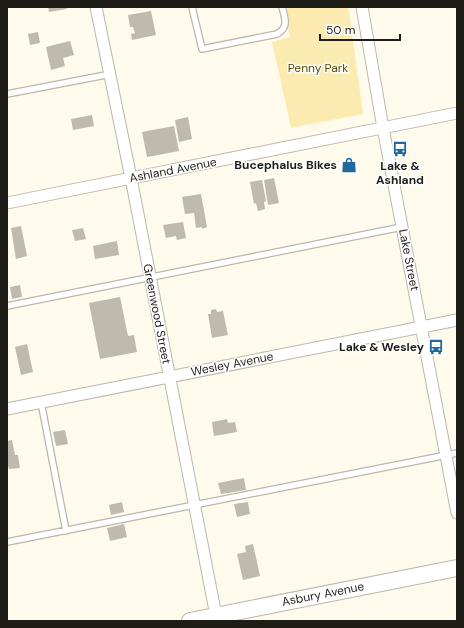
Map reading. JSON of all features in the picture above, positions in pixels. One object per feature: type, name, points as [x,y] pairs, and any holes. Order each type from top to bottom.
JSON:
[{"type":"main road","name":"Asbury Avenue","points":[[190,621],[216,618],[457,568]]},
{"type":"street","name":"Greenwood Street","points":[[96,7],[132,178],[216,618]]},
{"type":"street","name":"Lake Street","points":[[362,7],[402,227],[422,326],[451,454],[457,513]]},
{"type":"street","name":"Ashland Avenue","points":[[7,203],[457,113]]},
{"type":"street","name":"Wesley Avenue","points":[[7,408],[457,320]]},
{"type":"lane","points":[[192,7],[202,50],[277,34],[283,30],[285,25],[282,7]]},
{"type":"lane","points":[[7,94],[111,74]]},
{"type":"lane","points":[[7,306],[402,227]]},
{"type":"lane","points":[[41,402],[66,531]]},
{"type":"lane","points":[[7,542],[451,454]]},
{"type":"green space","name":"Penny Park","points":[[284,7],[348,7],[363,114],[291,128],[272,42],[290,37]]},
{"type":"building","points":[[48,7],[66,7],[67,9],[49,12]]},
{"type":"building","points":[[151,11],[156,35],[132,40],[131,34],[135,33],[133,27],[130,27],[128,15]]},
{"type":"building","points":[[38,32],[40,43],[30,45],[28,34]]},
{"type":"building","points":[[70,41],[74,55],[63,58],[65,66],[51,70],[46,47]]},
{"type":"building","points":[[92,115],[94,126],[73,130],[71,119]]},
{"type":"building","points":[[188,117],[192,139],[179,142],[175,120]]},
{"type":"building","points":[[174,126],[179,151],[147,157],[142,132]]},
{"type":"building","points":[[274,178],[279,203],[268,205],[264,180]]},
{"type":"building","points":[[262,180],[266,201],[264,202],[265,209],[258,211],[256,203],[254,204],[250,182]]},
{"type":"building","points":[[201,194],[207,227],[202,229],[202,227],[196,228],[194,213],[185,214],[182,197]]},
{"type":"building","points":[[183,222],[186,238],[177,240],[176,236],[166,238],[163,225]]},
{"type":"building","points":[[21,226],[27,256],[16,259],[11,228]]},
{"type":"building","points":[[83,228],[86,239],[75,241],[72,230]]},
{"type":"building","points":[[117,241],[119,255],[95,259],[93,246]]},
{"type":"building","points":[[20,285],[22,297],[12,299],[10,287]]},
{"type":"building","points":[[120,297],[128,336],[134,335],[137,352],[100,359],[89,303]]},
{"type":"building","points":[[216,309],[217,312],[223,311],[228,335],[212,338],[208,314],[211,314],[211,310]]},
{"type":"building","points":[[27,344],[33,372],[21,375],[15,347]]},
{"type":"building","points":[[227,419],[228,423],[235,422],[237,432],[214,436],[212,422]]},
{"type":"building","points":[[65,430],[68,444],[56,446],[53,432]]},
{"type":"building","points":[[12,440],[15,455],[18,455],[20,468],[9,469],[7,466],[7,441]]},
{"type":"building","points":[[244,478],[246,490],[221,494],[218,483]]},
{"type":"building","points":[[122,502],[124,512],[111,515],[109,505]]},
{"type":"building","points":[[248,502],[250,514],[237,517],[234,504]]},
{"type":"building","points":[[124,524],[127,537],[110,541],[107,528]]},
{"type":"building","points":[[253,544],[260,576],[243,580],[237,554],[246,552],[245,546]]},
{"type":"place","name":"Lake & Ashland","points":[[400,149]]},
{"type":"place","name":"Bucephalus Bikes","points":[[349,165]]},
{"type":"place","name":"Lake & Wesley","points":[[436,347]]}]
